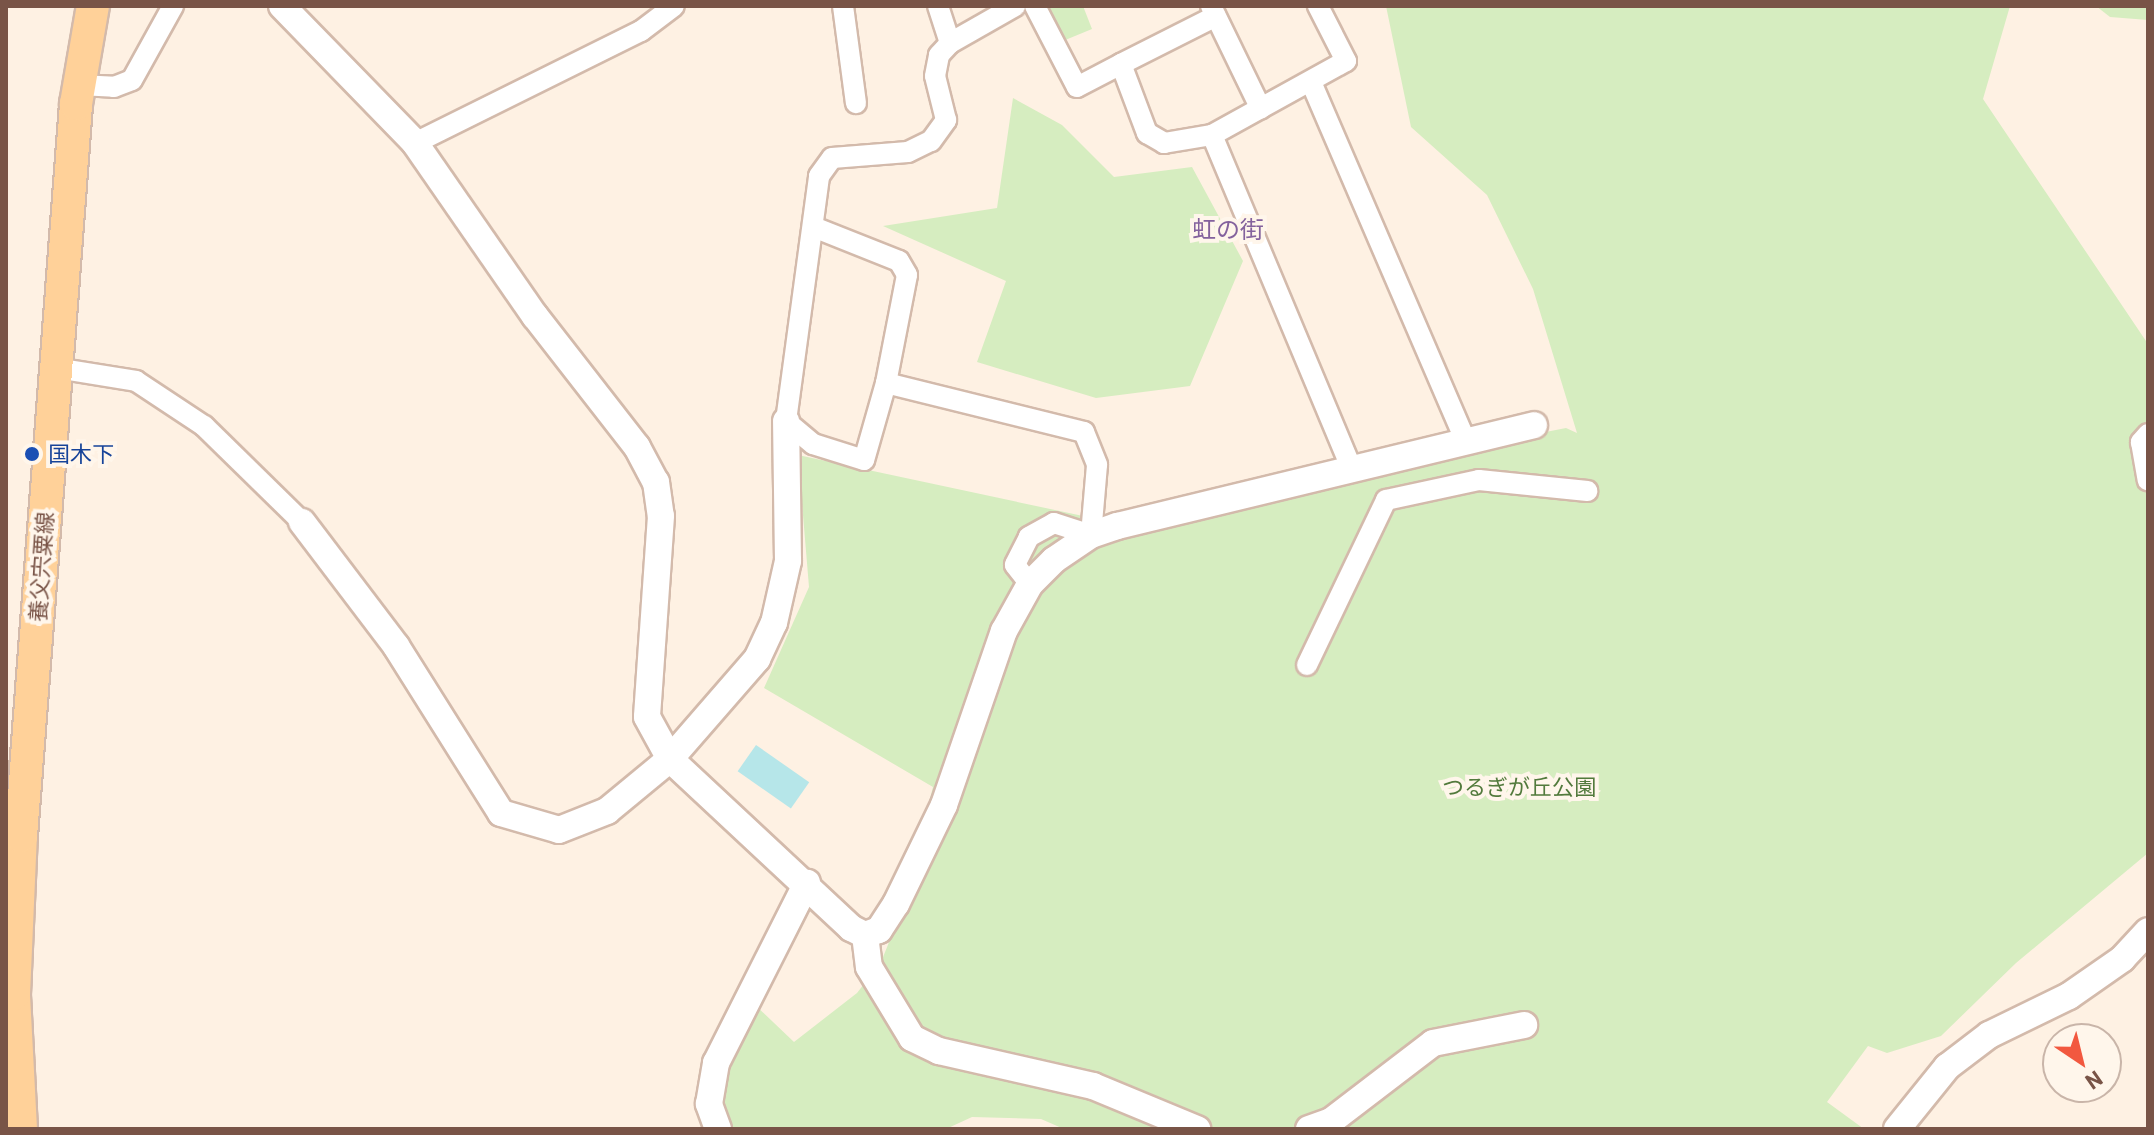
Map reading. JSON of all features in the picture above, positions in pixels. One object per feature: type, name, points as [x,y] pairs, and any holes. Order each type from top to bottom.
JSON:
[{"type":"main road","name":"養父宍粟線","points":[[21,1129],[11,1054],[17,893],[79,85],[93,6]]},
{"type":"street","points":[[79,85],[114,87],[132,80],[173,6]]},
{"type":"street","points":[[282,6],[415,143],[535,316],[637,447],[656,482],[661,516],[647,717],[670,759],[807,883],[851,928],[865,935],[879,930],[944,805],[1004,631],[1030,584],[1091,535],[1534,425]]},
{"type":"street","points":[[415,143],[641,31],[674,6]]},
{"type":"street","points":[[843,6],[856,103]]},
{"type":"street","points":[[938,6],[950,43]]},
{"type":"street","points":[[56,368],[136,381],[204,426],[302,522],[396,646],[501,813],[559,830],[582,824],[607,811],[670,759],[757,659],[774,623],[788,561],[786,421],[816,228],[819,176],[832,158],[908,152],[941,132],[946,120],[935,76],[939,55],[950,43],[1015,6]]},
{"type":"street","points":[[1035,6],[1077,87],[1213,11],[1261,109]]},
{"type":"street","points":[[1121,64],[1147,133],[1164,143],[1212,135],[1346,61],[1318,6]]},
{"type":"street","points":[[1311,82],[1466,442]]},
{"type":"street","points":[[1212,135],[1352,469]]},
{"type":"street","points":[[786,421],[813,444],[864,460],[886,383],[907,275],[899,261],[816,228]]},
{"type":"street","points":[[886,383],[1084,432],[1097,465],[1091,535]]},
{"type":"street","points":[[2148,434],[2141,442],[2148,480]]},
{"type":"street","points":[[1307,665],[1386,500],[1479,480],[1587,491]]},
{"type":"street","points":[[718,1129],[709,1104],[716,1063],[807,883]]},
{"type":"street","points":[[1897,1129],[1947,1067],[1989,1035],[2069,996],[2122,959],[2148,931]]},
{"type":"street","points":[[865,935],[869,967],[912,1038],[939,1051],[1093,1086],[1197,1129]]},
{"type":"street","points":[[1309,1129],[1331,1121],[1433,1043],[1524,1025]]},
{"type":"green space","points":[[1043,6],[1083,6],[1092,29],[1058,43]]},
{"type":"green space","name":"つるぎが丘公園","points":[[1386,6],[2010,6],[1983,99],[2148,344],[2148,853],[2016,963],[1941,1036],[1887,1053],[1868,1046],[1827,1102],[1864,1129],[1064,1129],[1041,1119],[972,1117],[946,1129],[731,1129],[721,1104],[723,1064],[751,1001],[794,1042],[857,993],[881,962],[900,915],[933,787],[764,688],[809,587],[798,455],[1083,516],[1121,516],[1566,428],[1577,433],[1533,289],[1487,195],[1411,127]]},
{"type":"green space","points":[[2096,6],[2148,6],[2148,20],[2110,17]]},
{"type":"green space","points":[[1013,98],[1062,125],[1114,177],[1192,167],[1243,261],[1190,386],[1096,398],[977,362],[1006,281],[883,226],[997,208]]},
{"type":"water","points":[[756,745],[809,782],[791,808],[738,771]]},
{"type":"place","name":"国木下","points":[[32,454]]},
{"type":"district","name":"虹の街","points":[[1228,229]]}]
